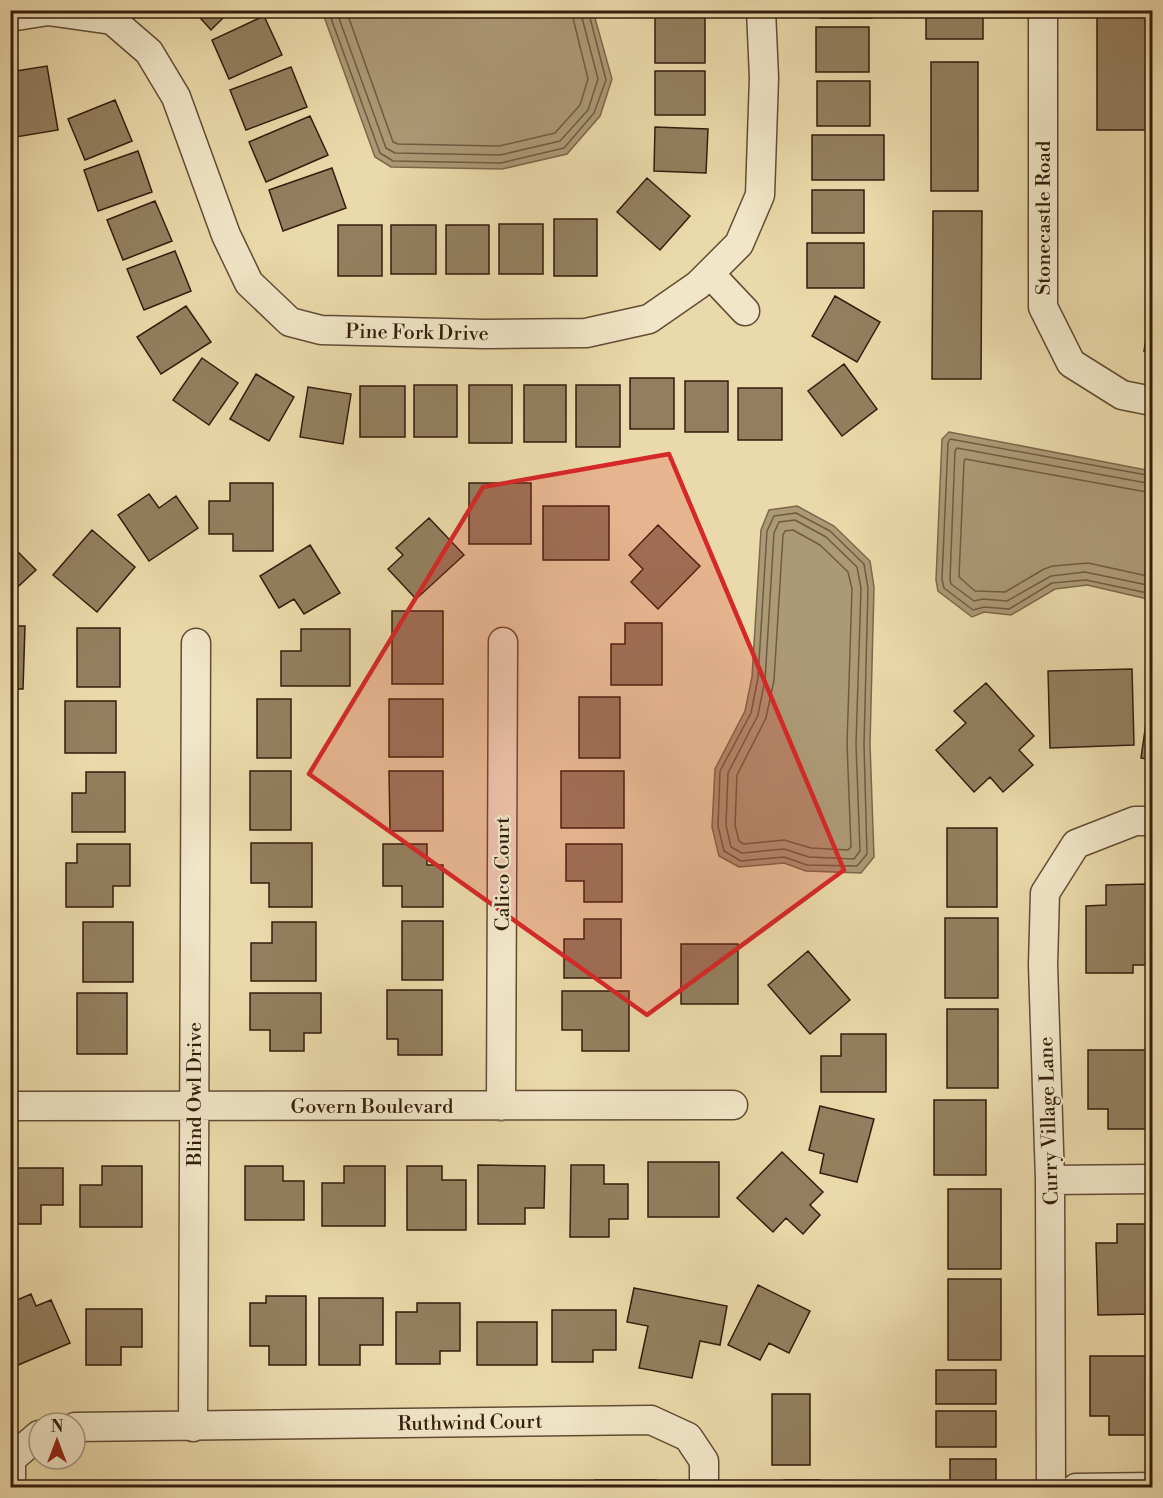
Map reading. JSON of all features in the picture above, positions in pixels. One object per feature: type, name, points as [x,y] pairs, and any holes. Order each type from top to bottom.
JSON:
[{"type":"street","name":"Pine Fork Drive","points":[[10,16],[48,11],[112,20],[148,52],[176,97],[226,236],[249,282],[290,322],[321,330],[485,334],[586,333],[649,319],[711,275],[739,244],[760,195],[764,78],[761,10]]},
{"type":"street","name":"Stonecastle Road","points":[[1043,10],[1043,307],[1071,363],[1122,395],[1152,401]]},
{"type":"street","points":[[711,275],[745,311]]},
{"type":"street","name":"Calico Court","points":[[501,1106],[503,642]]},
{"type":"street","name":"Blind Owl Drive","points":[[193,1427],[196,643]]},
{"type":"street","name":"Curry Village Lane","points":[[1051,1488],[1050,1180],[1043,965],[1045,893],[1076,844],[1135,821],[1152,821]]},
{"type":"street","name":"Govern Boulevard","points":[[10,1106],[733,1106]]},
{"type":"street","points":[[1050,1180],[1152,1179]]},
{"type":"street","name":"Ruthwind Court","points":[[193,1427],[651,1420],[688,1437],[704,1461],[704,1488]]},
{"type":"street","points":[[87,1427],[193,1427]]},
{"type":"street","points":[[11,1488],[11,1459],[27,1445]]},
{"type":"street","points":[[1076,1488],[1152,1487]]},
{"type":"highlighted area","points":[[669,454],[844,870],[647,1015],[309,774],[483,487]]},
{"type":"water","points":[[322,11],[593,11],[612,79],[600,116],[567,154],[502,169],[391,167],[375,157]]},
{"type":"water","points":[[949,432],[1152,471],[1152,600],[1087,585],[1055,589],[1011,615],[984,612],[972,617],[938,591],[936,580],[942,439]]},
{"type":"water","points":[[797,506],[834,526],[870,561],[874,587],[870,744],[874,857],[861,873],[806,871],[784,863],[739,867],[719,856],[712,827],[715,769],[745,711],[752,677],[761,530],[769,510]]},
{"type":"building","points":[[193,10],[231,10],[211,30]]},
{"type":"building","points":[[820,10],[872,10],[872,18],[820,18]]},
{"type":"building","points":[[926,10],[983,10],[983,39],[926,39]]},
{"type":"building","points":[[1097,10],[1152,10],[1152,130],[1097,130]]},
{"type":"building","points":[[264,16],[282,55],[229,79],[212,40]]},
{"type":"building","points":[[655,17],[705,17],[705,63],[655,63]]},
{"type":"building","points":[[816,27],[869,27],[869,72],[816,72]]},
{"type":"building","points":[[931,62],[978,62],[978,191],[931,191]]},
{"type":"building","points":[[47,66],[58,130],[16,137],[10,104],[10,72]]},
{"type":"building","points":[[291,67],[307,107],[246,130],[230,90]]},
{"type":"building","points":[[655,71],[705,71],[705,115],[655,115]]},
{"type":"building","points":[[817,81],[870,81],[870,126],[817,126]]},
{"type":"building","points":[[115,100],[132,141],[85,160],[68,119]]},
{"type":"building","points":[[310,116],[328,155],[266,182],[249,142]]},
{"type":"building","points":[[655,127],[708,129],[706,173],[654,171]]},
{"type":"building","points":[[812,135],[884,135],[884,180],[812,180]]},
{"type":"building","points":[[138,151],[152,192],[98,211],[84,170]]},
{"type":"building","points":[[332,168],[346,208],[283,231],[269,190]]},
{"type":"building","points":[[647,178],[690,216],[660,250],[617,212]]},
{"type":"building","points":[[812,190],[864,190],[864,233],[812,233]]},
{"type":"building","points":[[155,201],[172,241],[123,260],[107,220]]},
{"type":"building","points":[[933,211],[982,211],[981,379],[932,379]]},
{"type":"building","points":[[554,219],[597,219],[597,276],[554,276]]},
{"type":"building","points":[[499,224],[543,224],[543,274],[499,274]]},
{"type":"building","points":[[338,225],[382,225],[382,276],[338,276]]},
{"type":"building","points":[[391,225],[436,225],[436,274],[391,274]]},
{"type":"building","points":[[446,225],[489,225],[489,274],[446,274]]},
{"type":"building","points":[[807,243],[864,243],[864,288],[807,288]]},
{"type":"building","points":[[175,251],[191,291],[144,310],[127,269]]},
{"type":"building","points":[[835,296],[880,322],[857,362],[812,336]]},
{"type":"building","points":[[186,306],[211,342],[161,374],[137,337]]},
{"type":"building","points":[[1152,306],[1152,352],[1144,351]]},
{"type":"building","points":[[202,358],[238,383],[209,425],[173,400]]},
{"type":"building","points":[[844,364],[877,409],[842,436],[808,391]]},
{"type":"building","points":[[256,374],[294,397],[269,441],[230,419]]},
{"type":"building","points":[[630,378],[674,378],[674,429],[630,429]]},
{"type":"building","points":[[685,381],[728,381],[728,432],[685,432]]},
{"type":"building","points":[[414,385],[457,385],[457,437],[414,437]]},
{"type":"building","points":[[469,385],[512,385],[512,443],[469,443]]},
{"type":"building","points":[[524,385],[566,385],[566,442],[524,442]]},
{"type":"building","points":[[576,385],[620,385],[620,447],[576,447]]},
{"type":"building","points":[[360,386],[405,386],[405,437],[360,437]]},
{"type":"building","points":[[308,387],[351,394],[343,444],[300,437]]},
{"type":"building","points":[[738,388],[782,388],[782,440],[738,440]]},
{"type":"building","points":[[230,483],[273,483],[273,551],[233,551],[233,534],[209,534],[209,501],[230,501]]},
{"type":"building","points":[[469,483],[531,483],[531,544],[469,544]]},
{"type":"building","points":[[149,494],[159,508],[176,496],[198,528],[149,561],[118,515]]},
{"type":"building","points":[[543,506],[609,506],[609,560],[543,560]]},
{"type":"building","points":[[429,518],[464,555],[416,599],[388,569],[403,555],[396,548]]},
{"type":"building","points":[[658,525],[700,566],[658,609],[631,582],[643,569],[629,555]]},
{"type":"building","points":[[92,530],[135,567],[97,612],[53,575]]},
{"type":"building","points":[[10,544],[36,570],[10,594]]},
{"type":"building","points":[[310,545],[340,593],[304,614],[294,599],[279,608],[260,576]]},
{"type":"building","points":[[392,611],[443,611],[443,684],[392,684]]},
{"type":"building","points":[[625,623],[662,623],[662,685],[611,685],[611,644],[625,644]]},
{"type":"building","points":[[10,626],[25,626],[23,689],[10,689]]},
{"type":"building","points":[[77,628],[120,628],[120,687],[77,687]]},
{"type":"building","points":[[301,629],[350,629],[350,686],[281,686],[281,651],[301,651]]},
{"type":"building","points":[[1132,669],[1134,745],[1050,748],[1048,671]]},
{"type":"building","points":[[1152,681],[1152,760],[1141,758]]},
{"type":"building","points":[[986,683],[1034,736],[1019,750],[1033,765],[1003,792],[990,777],[974,792],[936,750],[966,723],[954,711]]},
{"type":"building","points":[[579,697],[620,697],[620,758],[579,758]]},
{"type":"building","points":[[257,699],[291,699],[291,758],[257,758]]},
{"type":"building","points":[[389,699],[443,699],[443,757],[389,757]]},
{"type":"building","points":[[65,701],[116,701],[116,753],[65,753]]},
{"type":"building","points":[[250,771],[291,771],[291,830],[250,830]]},
{"type":"building","points":[[389,771],[443,771],[443,831],[390,831]]},
{"type":"building","points":[[561,771],[624,771],[624,828],[561,828]]},
{"type":"building","points":[[86,772],[125,772],[125,832],[72,832],[72,793],[86,793]]},
{"type":"building","points":[[947,828],[997,828],[997,907],[947,907]]},
{"type":"building","points":[[251,843],[312,843],[312,907],[269,907],[269,883],[251,883]]},
{"type":"building","points":[[77,844],[130,844],[130,886],[113,886],[113,907],[66,907],[66,863],[77,863]]},
{"type":"building","points":[[383,844],[427,844],[427,865],[443,865],[443,907],[402,907],[402,886],[383,886]]},
{"type":"building","points":[[566,844],[622,844],[622,902],[584,902],[584,881],[566,881]]},
{"type":"building","points":[[1148,884],[1148,904],[1152,904],[1152,965],[1133,965],[1133,973],[1086,973],[1086,906],[1106,905],[1106,885]]},
{"type":"building","points":[[945,918],[998,918],[998,998],[945,998]]},
{"type":"building","points":[[584,919],[621,919],[621,978],[564,978],[564,939],[584,939]]},
{"type":"building","points":[[402,921],[443,921],[443,980],[402,980]]},
{"type":"building","points":[[83,922],[133,922],[133,982],[83,982]]},
{"type":"building","points":[[272,922],[316,922],[316,981],[251,981],[251,943],[272,943]]},
{"type":"building","points":[[681,944],[738,944],[738,1004],[681,1004]]},
{"type":"building","points":[[808,951],[850,1000],[810,1034],[768,985]]},
{"type":"building","points":[[387,990],[442,990],[442,1055],[398,1055],[398,1039],[387,1039]]},
{"type":"building","points":[[562,991],[629,991],[629,1051],[582,1051],[582,1030],[562,1030]]},
{"type":"building","points":[[77,993],[127,993],[127,1054],[77,1054]]},
{"type":"building","points":[[250,993],[321,993],[321,1033],[304,1033],[304,1051],[270,1051],[270,1030],[250,1030]]},
{"type":"building","points":[[947,1009],[998,1009],[998,1088],[947,1088]]},
{"type":"building","points":[[841,1034],[886,1034],[886,1092],[821,1092],[821,1056],[841,1056]]},
{"type":"building","points":[[1088,1050],[1152,1050],[1152,1109],[1148,1109],[1148,1129],[1108,1129],[1108,1109],[1088,1109]]},
{"type":"building","points":[[934,1100],[986,1100],[986,1175],[934,1175]]},
{"type":"building","points":[[820,1106],[874,1119],[857,1182],[820,1173],[824,1154],[809,1150]]},
{"type":"building","points":[[782,1152],[823,1192],[810,1205],[820,1215],[803,1234],[786,1218],[773,1232],[737,1198]]},
{"type":"building","points":[[648,1162],[719,1162],[719,1217],[648,1217]]},
{"type":"building","points":[[478,1165],[545,1166],[544,1208],[525,1208],[525,1224],[478,1224]]},
{"type":"building","points":[[571,1165],[604,1165],[604,1184],[628,1184],[628,1219],[609,1219],[609,1237],[570,1237]]},
{"type":"building","points":[[102,1166],[142,1166],[142,1227],[80,1227],[80,1185],[102,1185]]},
{"type":"building","points":[[245,1166],[283,1166],[283,1181],[304,1181],[304,1220],[245,1220]]},
{"type":"building","points":[[344,1166],[385,1166],[385,1226],[322,1226],[322,1183],[344,1183]]},
{"type":"building","points":[[407,1166],[442,1166],[442,1180],[466,1180],[466,1230],[407,1230]]},
{"type":"building","points":[[10,1168],[63,1168],[63,1205],[41,1205],[41,1224],[10,1224]]},
{"type":"building","points":[[948,1189],[1001,1189],[1001,1269],[948,1269]]},
{"type":"building","points":[[1117,1224],[1152,1224],[1152,1314],[1098,1315],[1096,1243],[1117,1243]]},
{"type":"building","points":[[948,1279],[1001,1279],[1001,1360],[948,1360]]},
{"type":"building","points":[[758,1285],[810,1311],[789,1353],[769,1343],[760,1360],[728,1345]]},
{"type":"building","points":[[634,1288],[727,1306],[720,1345],[700,1341],[692,1378],[639,1368],[648,1326],[627,1322]]},
{"type":"building","points":[[31,1294],[36,1306],[51,1300],[70,1343],[11,1368],[10,1303]]},
{"type":"building","points":[[266,1296],[306,1296],[306,1365],[269,1365],[269,1346],[250,1346],[250,1303],[266,1303]]},
{"type":"building","points":[[319,1298],[383,1298],[383,1345],[360,1345],[360,1365],[319,1365]]},
{"type":"building","points":[[417,1303],[460,1303],[460,1351],[440,1351],[440,1364],[396,1364],[396,1312],[417,1312]]},
{"type":"building","points":[[86,1309],[142,1309],[142,1347],[121,1347],[121,1365],[86,1365]]},
{"type":"building","points":[[552,1310],[616,1310],[616,1350],[593,1350],[593,1362],[552,1362]]},
{"type":"building","points":[[477,1322],[537,1322],[537,1365],[477,1365]]},
{"type":"building","points":[[1090,1356],[1152,1356],[1150,1435],[1109,1435],[1109,1416],[1090,1416]]},
{"type":"building","points":[[936,1370],[996,1370],[996,1404],[936,1404]]},
{"type":"building","points":[[772,1394],[810,1394],[810,1465],[772,1465]]},
{"type":"building","points":[[936,1411],[996,1411],[996,1447],[936,1447]]},
{"type":"building","points":[[950,1459],[996,1459],[996,1488],[950,1488]]},
{"type":"building","points":[[595,1480],[656,1480],[656,1488],[595,1488]]},
{"type":"building","points":[[784,1480],[820,1480],[820,1488],[784,1488]]},
{"type":"building","points":[[54,1482],[113,1482],[113,1488],[54,1488]]},
{"type":"building","points":[[385,1483],[425,1483],[425,1488],[385,1488]]},
{"type":"building","points":[[128,1485],[168,1485],[168,1488],[128,1488]]},
{"type":"building","points":[[230,1485],[268,1485],[268,1488],[230,1488]]},
{"type":"building","points":[[458,1485],[504,1485],[504,1488],[458,1488]]},
{"type":"building","points":[[282,1486],[311,1486],[311,1488],[282,1488]]},
{"type":"building","points":[[517,1486],[581,1486],[581,1488],[517,1488]]}]
